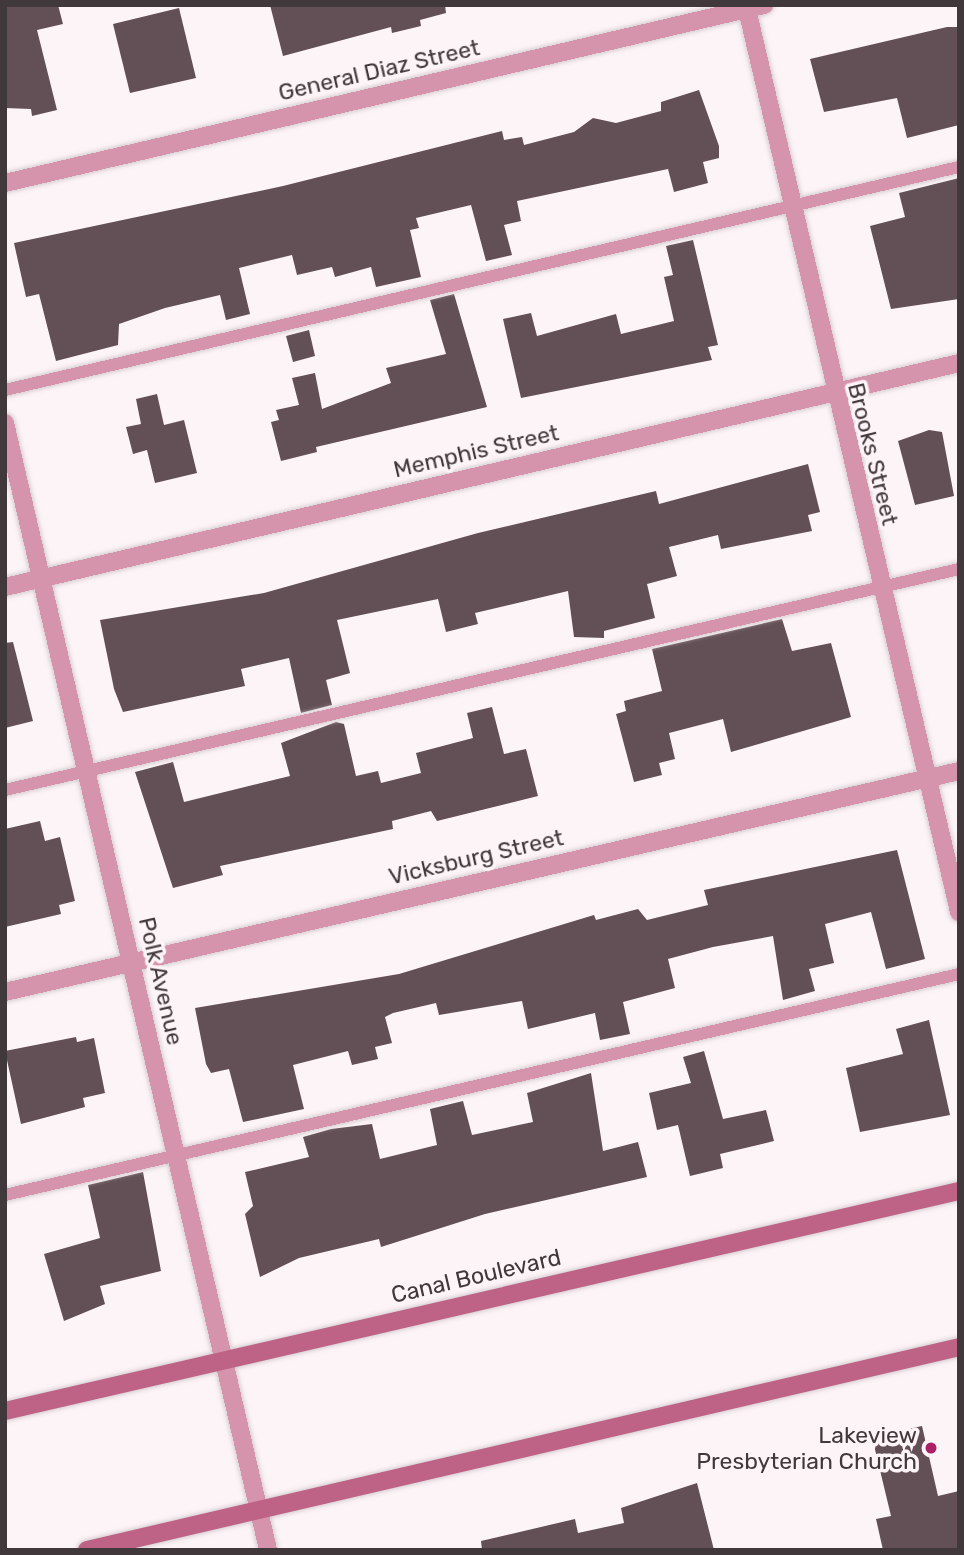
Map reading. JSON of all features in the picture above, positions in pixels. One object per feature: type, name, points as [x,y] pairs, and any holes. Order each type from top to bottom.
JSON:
[{"type":"main road","name":"Canal Boulevard","points":[[5,1410],[959,1191]]},
{"type":"main road","points":[[87,1550],[959,1347]]},
{"type":"street","name":"General Diaz Street","points":[[5,183],[752,7]]},
{"type":"street","name":"Brooks Street","points":[[752,7],[791,207],[833,392],[959,912]]},
{"type":"street","name":"Memphis Street","points":[[5,587],[959,363]]},
{"type":"street","name":"Polk Avenue","points":[[5,423],[268,1550]]},
{"type":"street","name":"Vicksburg Street","points":[[5,992],[959,771]]},
{"type":"lane","points":[[5,390],[959,167]]},
{"type":"lane","points":[[5,790],[880,584],[959,569]]},
{"type":"lane","points":[[5,1195],[959,974]]},
{"type":"building","points":[[5,5],[58,5],[63,24],[37,30],[57,110],[32,116],[31,109],[5,108]]},
{"type":"building","points":[[270,5],[445,5],[446,13],[420,20],[421,26],[392,33],[391,27],[283,56]]},
{"type":"building","points":[[179,8],[196,78],[130,93],[113,24]]},
{"type":"building","points":[[947,27],[959,27],[959,125],[907,138],[897,98],[824,112],[810,59]]},
{"type":"building","points":[[699,90],[719,146],[719,158],[703,162],[708,183],[674,192],[668,169],[517,201],[521,221],[504,225],[512,255],[486,261],[471,205],[416,218],[419,228],[410,230],[421,277],[376,287],[371,267],[335,277],[332,267],[297,275],[292,255],[239,268],[250,314],[226,320],[220,295],[165,308],[119,324],[118,345],[56,361],[39,294],[26,297],[14,243],[283,186],[502,131],[504,140],[522,137],[524,145],[574,132],[593,118],[616,123],[661,111],[661,102]]},
{"type":"building","points":[[959,178],[959,299],[891,309],[870,226],[905,217],[899,193]]},
{"type":"building","points":[[693,240],[718,345],[708,347],[712,360],[521,398],[503,319],[531,313],[537,336],[616,314],[621,334],[674,321],[664,277],[673,275],[666,246]]},
{"type":"building","points":[[454,294],[487,407],[316,447],[317,452],[281,461],[271,422],[279,420],[276,410],[299,405],[292,378],[315,373],[322,409],[391,383],[386,368],[446,354],[430,300]]},
{"type":"building","points":[[309,330],[315,356],[293,362],[286,336]]},
{"type":"building","points":[[157,394],[164,425],[184,420],[197,473],[155,483],[147,450],[133,454],[126,427],[141,424],[136,399]]},
{"type":"building","points":[[929,430],[942,432],[954,496],[915,505],[898,441]]},
{"type":"building","points":[[808,464],[820,512],[808,515],[812,531],[721,549],[718,535],[669,547],[677,576],[647,584],[655,618],[604,631],[604,638],[574,637],[568,591],[475,613],[478,624],[446,632],[438,599],[337,620],[350,673],[326,680],[332,705],[301,713],[289,658],[241,669],[245,686],[123,712],[114,689],[100,620],[264,593],[478,533],[656,491],[659,504]]},
{"type":"building","points":[[782,619],[792,651],[831,643],[851,717],[731,752],[723,719],[669,733],[675,759],[659,763],[662,775],[634,782],[616,714],[626,711],[624,701],[662,691],[652,649]]},
{"type":"building","points":[[13,642],[33,721],[5,728],[5,643]]},
{"type":"building","points":[[492,707],[504,754],[526,749],[538,796],[437,821],[431,811],[392,821],[393,829],[220,866],[223,875],[173,888],[135,772],[173,762],[184,802],[290,776],[281,743],[336,722],[344,724],[356,776],[378,771],[381,783],[421,773],[416,753],[473,738],[467,713]]},
{"type":"building","points":[[40,821],[45,841],[60,837],[75,901],[59,905],[61,914],[5,927],[5,829]]},
{"type":"building","points":[[897,850],[925,959],[886,969],[871,912],[825,924],[834,963],[809,969],[815,991],[783,1000],[773,936],[668,959],[675,988],[623,1002],[630,1034],[600,1040],[595,1013],[528,1029],[522,1001],[439,1015],[436,1003],[393,1013],[385,1017],[392,1043],[375,1047],[378,1059],[352,1065],[348,1051],[293,1065],[304,1109],[243,1122],[229,1069],[211,1073],[206,1064],[195,1008],[399,974],[594,915],[596,920],[638,909],[647,920],[708,905],[704,890]]},
{"type":"building","points":[[929,1020],[950,1115],[860,1132],[846,1068],[903,1054],[896,1029]]},
{"type":"building","points":[[76,1037],[77,1042],[94,1038],[105,1093],[83,1098],[85,1107],[21,1124],[5,1051]]},
{"type":"building","points":[[704,1051],[723,1119],[766,1110],[774,1141],[720,1154],[723,1168],[690,1176],[678,1125],[657,1130],[649,1093],[691,1083],[683,1057]]},
{"type":"building","points":[[591,1073],[603,1151],[638,1142],[647,1177],[485,1214],[381,1247],[379,1239],[299,1258],[260,1277],[245,1214],[253,1206],[245,1172],[309,1157],[303,1137],[331,1129],[372,1124],[380,1159],[437,1145],[430,1109],[463,1101],[472,1135],[533,1122],[527,1093]]},
{"type":"building","points":[[143,1172],[161,1271],[100,1286],[105,1304],[64,1321],[44,1254],[100,1238],[88,1185]]},
{"type":"building","points":[[922,1426],[938,1496],[959,1491],[959,1550],[883,1550],[876,1519],[891,1516],[872,1437]]},
{"type":"building","points":[[697,1483],[714,1550],[482,1550],[481,1541],[575,1519],[578,1533],[624,1523],[621,1508]]},
{"type":"place","name":"Lakeview Presbyterian Church","points":[[931,1448]]}]
